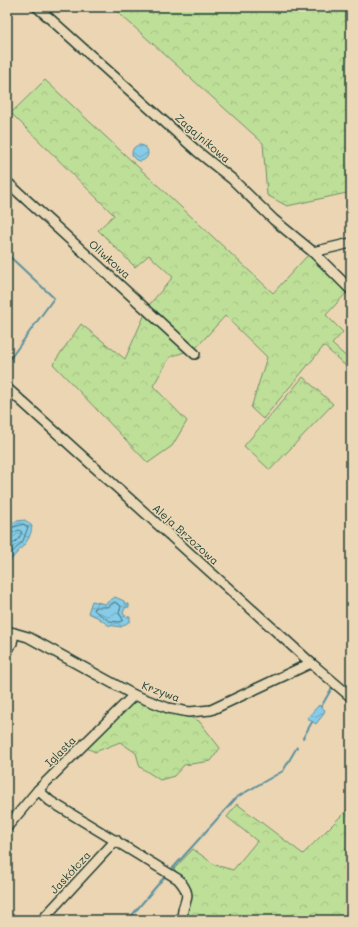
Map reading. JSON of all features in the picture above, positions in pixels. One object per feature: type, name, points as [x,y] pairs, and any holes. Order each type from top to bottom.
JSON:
[{"type":"street","name":"Zagajnikowa","points":[[37,7],[198,152],[232,179],[274,220],[313,252],[351,290]]},
{"type":"street","name":"Oliwkowa","points":[[7,182],[195,354]]},
{"type":"street","points":[[313,252],[351,243]]},
{"type":"street","name":"Aleja Brzozowa","points":[[7,388],[311,663],[351,696]]},
{"type":"street","points":[[7,649],[12,643],[11,632]]},
{"type":"street","name":"Krzywa","points":[[11,632],[28,638],[134,694],[168,708],[189,712],[204,711],[228,703],[311,663]]},
{"type":"street","name":"Iglasta","points":[[7,828],[38,790],[134,694]]},
{"type":"street","points":[[38,790],[50,801],[178,879],[186,889],[187,901],[183,911],[183,920]]},
{"type":"street","name":"Jaskółcza","points":[[42,920],[116,840]]},
{"type":"green space","points":[[112,7],[351,7],[351,192],[287,206],[267,195],[263,143]]},
{"type":"green space","points":[[45,80],[273,293],[308,255],[348,291],[326,315],[343,332],[332,344],[351,361],[351,371],[324,346],[263,419],[251,408],[267,357],[225,316],[196,348],[170,357],[153,386],[187,421],[172,446],[148,463],[53,364],[81,324],[125,359],[149,305],[173,277],[149,255],[135,267],[98,230],[114,215],[11,113]]},
{"type":"green space","points":[[303,377],[333,404],[270,470],[244,446]]},
{"type":"green space","points":[[139,696],[199,721],[220,748],[211,761],[184,765],[174,776],[160,780],[140,767],[136,753],[120,742],[95,752],[87,748]]},
{"type":"green space","points":[[237,804],[303,854],[351,806],[350,920],[174,920],[191,889],[174,869],[193,849],[215,865],[233,870],[257,841],[227,817]]},
{"type":"water","points":[[140,145],[147,150],[148,153],[143,160],[140,161],[133,156],[132,153],[137,146]]},
{"type":"water","points":[[25,520],[32,526],[31,533],[29,538],[10,561],[7,567],[7,526],[17,521]]},
{"type":"water","points":[[115,597],[124,601],[125,604],[129,604],[129,607],[125,608],[123,613],[125,616],[130,617],[130,621],[121,627],[108,625],[97,617],[88,613],[92,601],[105,604]]},
{"type":"water","points":[[319,705],[325,710],[316,724],[307,718]]},
{"type":"waterway","points":[[7,254],[54,298],[7,363]]},
{"type":"waterway","points":[[321,707],[333,686]]},
{"type":"waterway","points":[[303,738],[312,722]]},
{"type":"waterway","points":[[172,869],[237,797],[283,771],[297,747]]},
{"type":"waterway","points":[[128,920],[166,875]]}]
